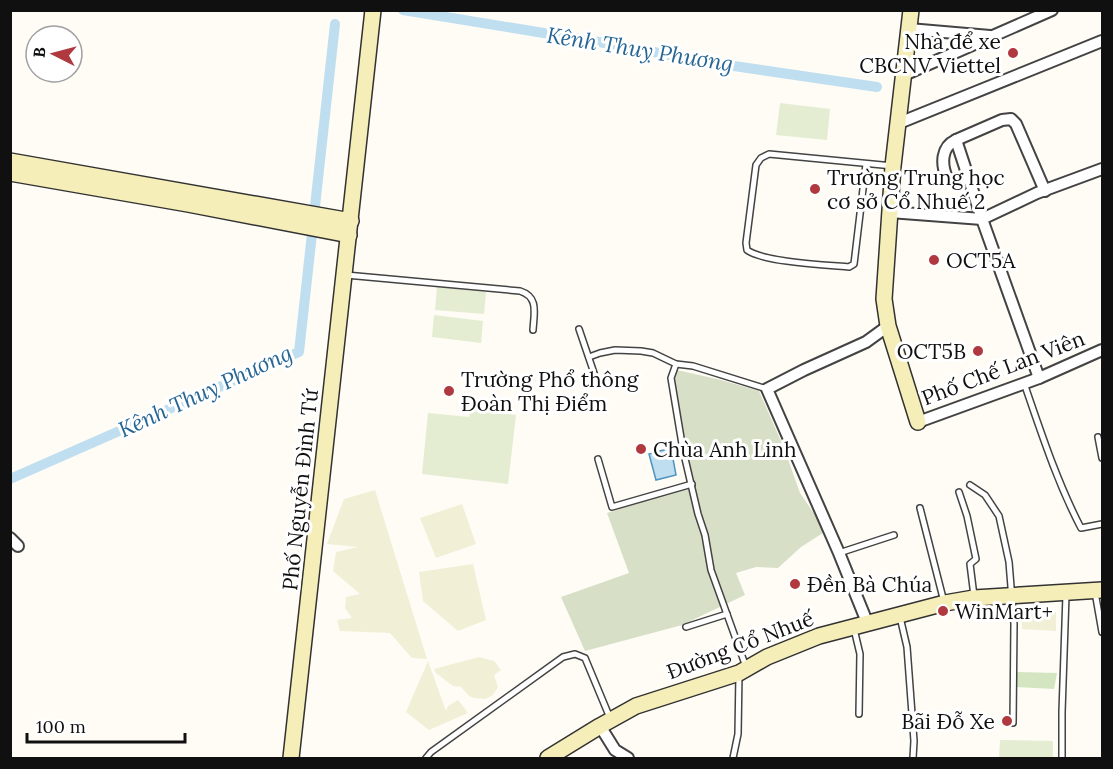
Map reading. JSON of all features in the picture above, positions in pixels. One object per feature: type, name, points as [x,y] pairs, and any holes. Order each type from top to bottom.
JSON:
[{"type":"street","name":"Phố Nguyễn Đình Tứ","points":[[291,759],[373,10]]},
{"type":"street","points":[[911,10],[893,166],[884,299],[888,326],[918,422]]},
{"type":"street","points":[[904,75],[1052,10]]},
{"type":"street","points":[[909,29],[993,36]]},
{"type":"street","points":[[899,123],[1102,41]]},
{"type":"street","points":[[969,178],[954,180],[947,177],[943,158],[946,148],[951,142],[1002,120],[1011,119],[1016,124],[1045,191]]},
{"type":"street","points":[[956,140],[1039,378]]},
{"type":"street","points":[[10,161],[350,228]]},
{"type":"street","points":[[890,212],[982,219],[1102,169]]},
{"type":"street","points":[[10,173],[188,204],[299,219]]},
{"type":"street","points":[[860,625],[839,553],[767,389],[866,342],[888,326]]},
{"type":"street","name":"Phố Chế Lan Viên","points":[[918,422],[1102,353]]},
{"type":"street","name":"Đường Cổ Nhuế","points":[[548,759],[636,706],[743,670],[766,657],[819,636],[945,603],[974,598],[1098,590]]},
{"type":"street","points":[[605,723],[615,750],[628,759]]},
{"type":"lane","points":[[866,164],[854,264],[849,267],[774,259],[753,254],[747,250],[756,165],[761,158],[769,154],[893,166]]},
{"type":"lane","points":[[345,275],[520,291],[531,297],[534,302],[533,330]]},
{"type":"lane","points":[[579,329],[596,379]]},
{"type":"lane","points":[[589,357],[615,350],[653,353],[675,364],[693,366],[767,389]]},
{"type":"lane","points":[[675,364],[671,378],[683,450],[711,570],[727,614],[743,670],[738,735],[733,759]]},
{"type":"lane","points":[[1024,383],[1071,510],[1081,528],[1102,524]]},
{"type":"lane","points":[[1098,437],[1102,458]]},
{"type":"lane","points":[[598,459],[612,507],[692,484]]},
{"type":"lane","points":[[970,485],[985,495],[999,516],[1009,562],[1014,624],[1013,723]]},
{"type":"lane","points":[[959,492],[967,516],[976,559],[970,564],[974,598]]},
{"type":"lane","points":[[920,508],[945,603]]},
{"type":"lane","points":[[839,553],[894,535]]},
{"type":"lane","points":[[1098,590],[1102,632]]},
{"type":"lane","points":[[1062,759],[1066,593]]},
{"type":"lane","points":[[686,627],[727,614]]},
{"type":"lane","points":[[900,616],[907,647],[914,741],[913,759]]},
{"type":"lane","points":[[859,714],[860,625]]},
{"type":"lane","points":[[426,759],[431,752],[563,657],[575,654],[585,658],[605,723]]},
{"type":"shaded area","points":[[375,490],[427,659],[412,658],[390,633],[340,631],[337,620],[352,618],[345,608],[346,597],[360,594],[333,571],[336,552],[358,547],[327,544],[344,499]]},
{"type":"shaded area","points":[[462,504],[476,544],[436,558],[420,518]]},
{"type":"shaded area","points":[[473,564],[486,620],[458,631],[423,601],[419,572]]},
{"type":"shaded area","points":[[1022,612],[1056,612],[1056,631],[1022,629]]},
{"type":"shaded area","points":[[479,657],[494,661],[501,670],[494,675],[498,687],[492,696],[485,699],[469,696],[461,687],[453,686],[434,669]]},
{"type":"shaded area","points":[[428,661],[446,711],[448,706],[458,700],[468,713],[429,730],[406,712]]},
{"type":"green space","points":[[780,103],[830,109],[827,140],[776,135]]},
{"type":"green space","points":[[437,287],[486,292],[484,314],[435,310]]},
{"type":"green space","points":[[434,315],[483,321],[481,343],[432,337]]},
{"type":"green space","points":[[677,370],[759,391],[784,448],[800,493],[826,531],[801,547],[778,568],[756,567],[736,573],[745,595],[682,625],[585,651],[561,597],[629,573],[607,513],[695,485],[672,375]]},
{"type":"green space","points":[[471,410],[516,415],[508,484],[422,474],[428,413],[469,417]]},
{"type":"green space","points":[[1017,672],[1057,673],[1054,689],[1016,687]]},
{"type":"green space","points":[[1000,740],[1053,741],[1053,758],[999,758]]},
{"type":"water","points":[[671,448],[676,475],[656,480],[649,454]]},
{"type":"waterway","name":"Kênh Thuỵ Phương","points":[[403,10],[700,61],[877,87]]},
{"type":"waterway","name":"Kênh Thuỵ Phương","points":[[10,479],[299,352],[335,24]]},
{"type":"place","name":"Nhà để xe CBCNV Viettel","points":[[1013,53]]},
{"type":"place","name":"Trường Trung học cơ sở Cổ Nhuế 2","points":[[815,189]]},
{"type":"place","name":"OCT5A","points":[[934,260]]},
{"type":"place","name":"OCT5B","points":[[978,351]]},
{"type":"place","name":"Trường Phổ thông Đoàn Thị Điểm","points":[[449,391]]},
{"type":"place","name":"Chùa Anh Linh","points":[[641,449]]},
{"type":"place","name":"Đền Bà Chúa","points":[[795,584]]},
{"type":"place","name":"WinMart+","points":[[943,611]]},
{"type":"place","name":"Bãi Đỗ Xe","points":[[1007,721]]}]
